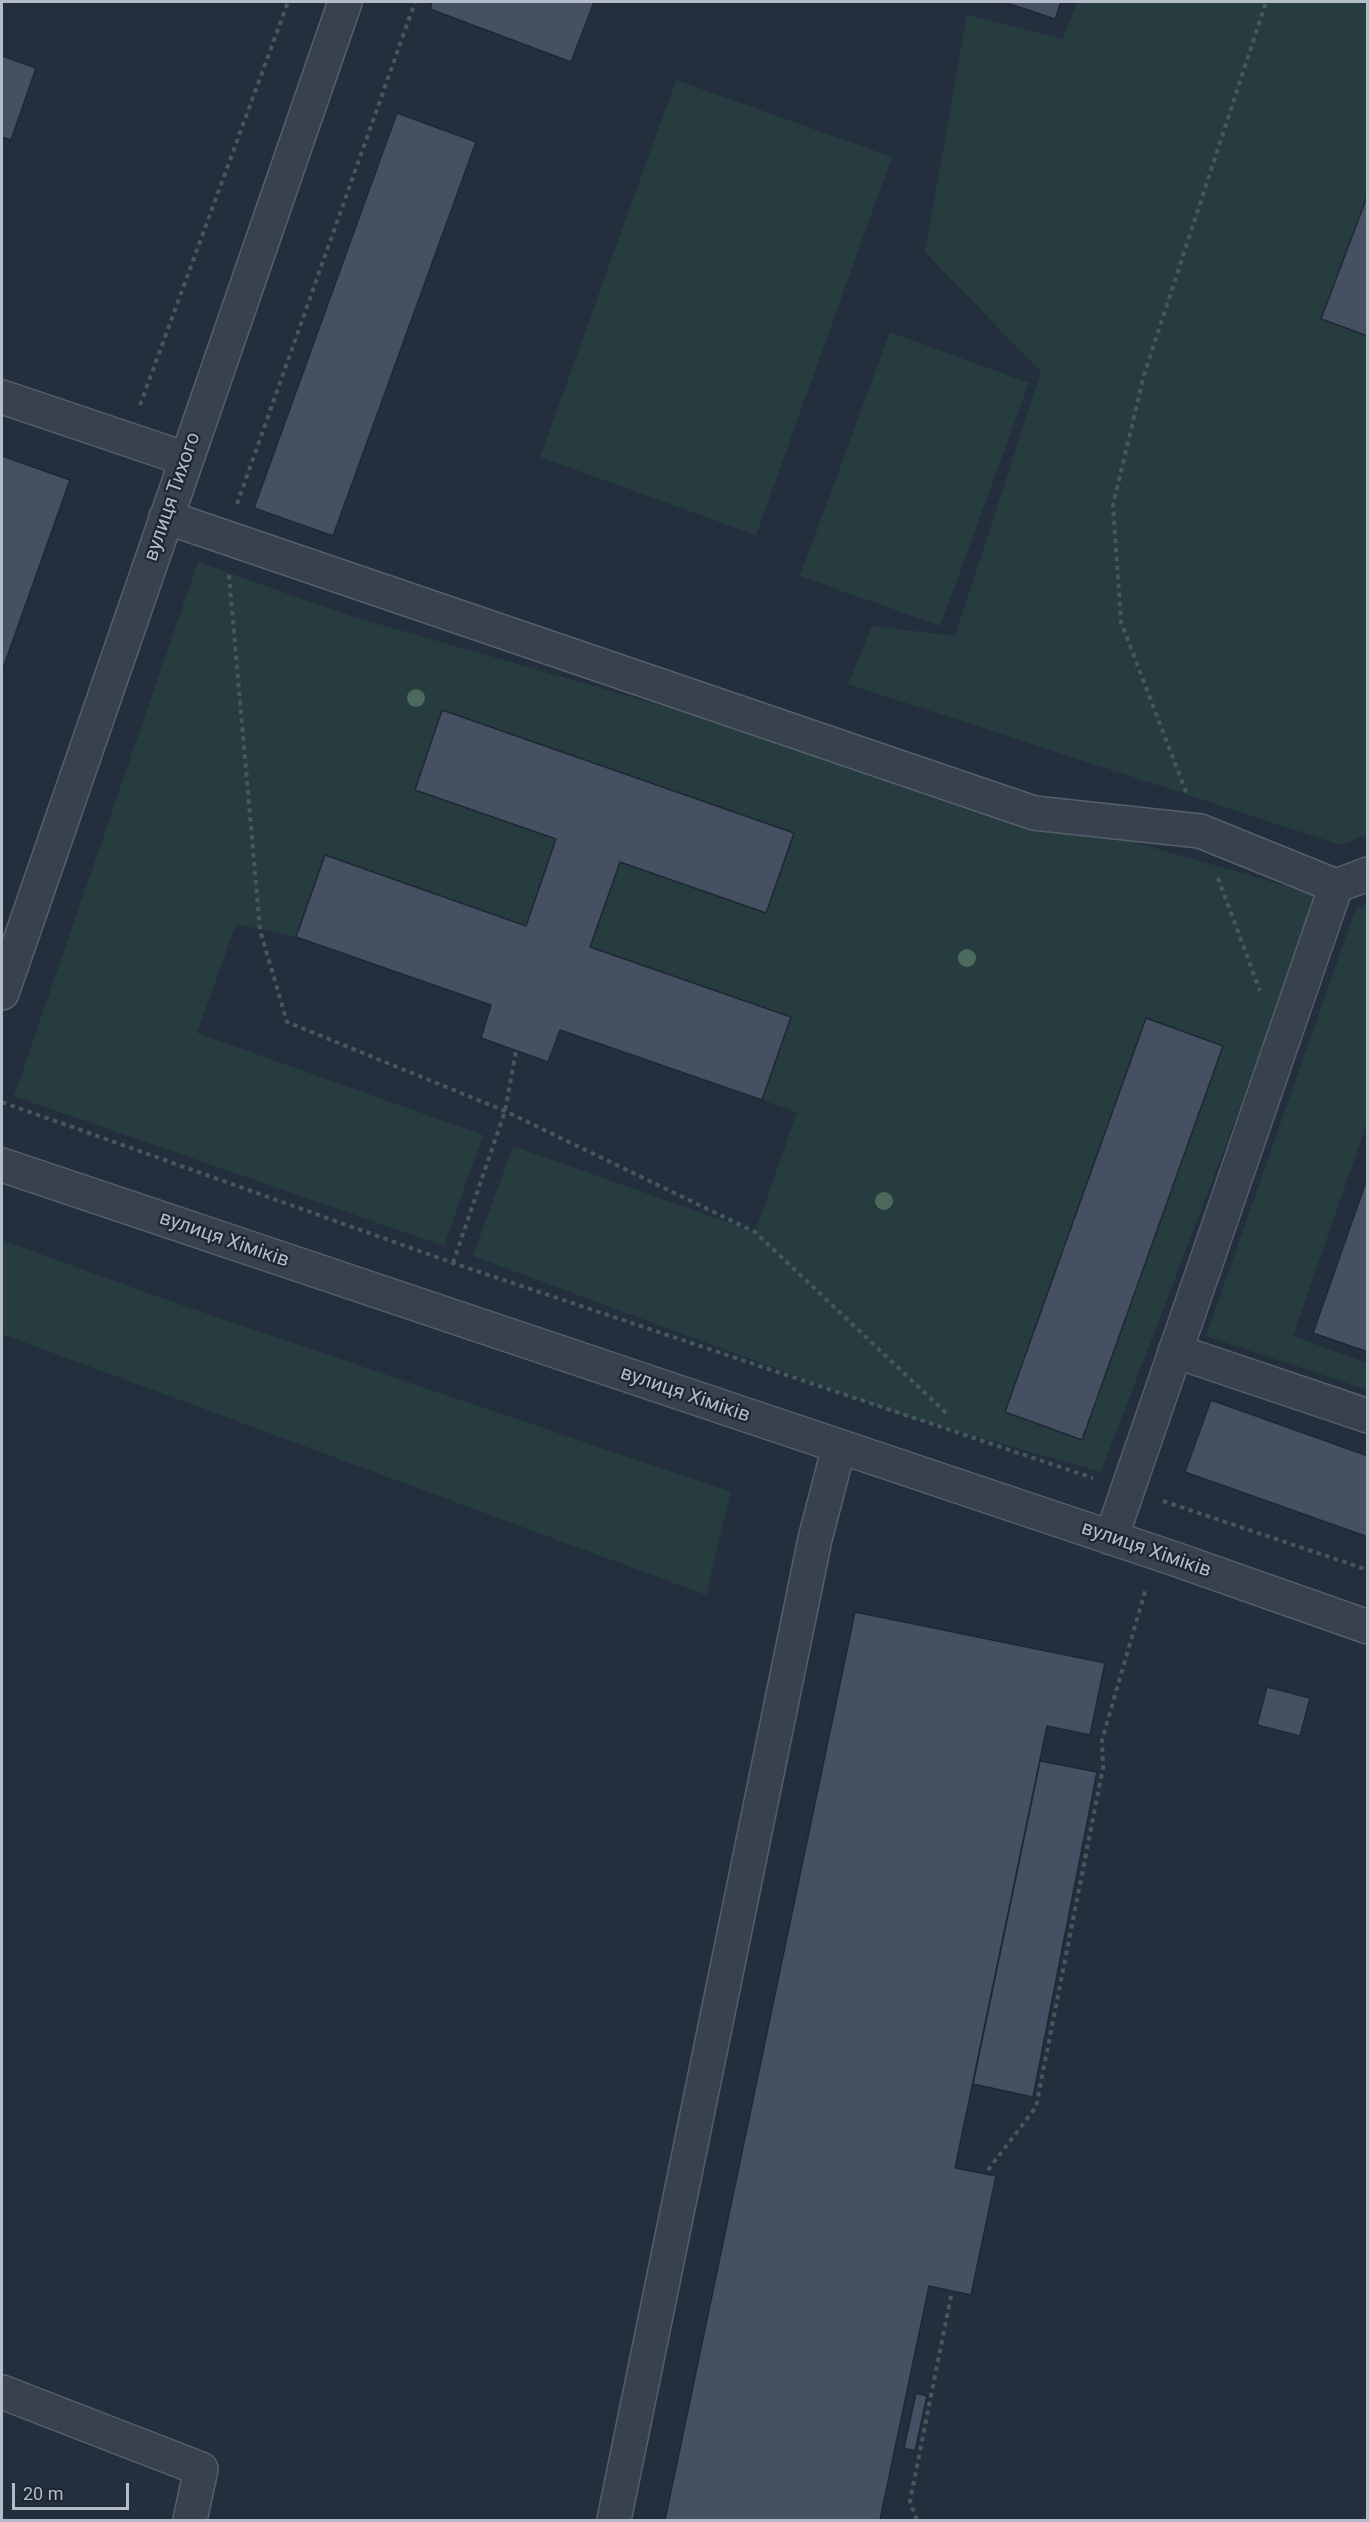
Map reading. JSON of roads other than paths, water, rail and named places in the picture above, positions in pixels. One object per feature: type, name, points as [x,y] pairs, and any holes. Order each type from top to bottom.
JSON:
[{"type":"street","name":"вулиця Тихого","points":[[2,993],[7,960],[166,517],[345,2]]},
{"type":"street","points":[[2,398],[186,459]]},
{"type":"street","points":[[166,517],[1034,813],[1200,831],[1336,886],[1368,874]]},
{"type":"street","points":[[1111,1538],[1336,886]]},
{"type":"street","name":"вулиця Хіміків","points":[[2,1165],[1079,1527],[1368,1628]]},
{"type":"street","points":[[1175,1351],[1368,1416]]},
{"type":"street","points":[[614,2520],[815,1539],[839,1447]]},
{"type":"street","points":[[2,2392],[201,2469],[190,2520]]}]
